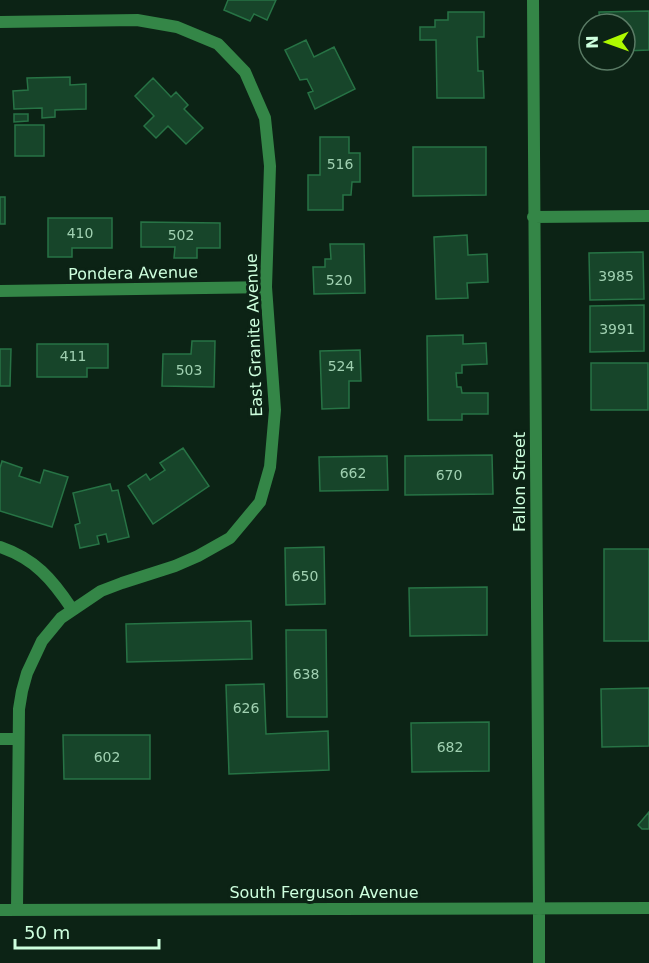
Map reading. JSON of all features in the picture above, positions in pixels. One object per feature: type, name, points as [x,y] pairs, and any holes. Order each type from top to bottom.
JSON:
[{"type":"street","name":"Fallon Street","points":[[533,0],[539,963]]},
{"type":"street","name":"East Granite Avenue","points":[[0,22],[137,21],[177,27],[218,44],[245,72],[265,118],[270,166],[266,287],[275,410],[270,467],[260,502],[230,538],[175,566],[112,587],[72,609],[52,627],[42,641],[21,691],[18,739],[17,909]]},
{"type":"street","points":[[533,217],[649,216]]},
{"type":"street","name":"Pondera Avenue","points":[[0,291],[266,287]]},
{"type":"street","points":[[0,547],[21,555],[40,568],[56,585],[72,609]]},
{"type":"street","points":[[0,739],[18,739]]},
{"type":"street","name":"South Ferguson Avenue","points":[[0,910],[649,908]]},
{"type":"building","points":[[228,0],[276,0],[267,20],[254,14],[250,21],[224,10]]},
{"type":"building","points":[[649,11],[649,50],[637,50],[637,12],[599,12]]},
{"type":"building","points":[[448,12],[484,12],[484,37],[477,37],[478,71],[483,71],[484,98],[437,98],[436,40],[420,40],[420,27],[435,27],[435,20],[448,20]]},
{"type":"building","points":[[306,40],[314,57],[334,47],[355,89],[315,109],[308,93],[313,91],[307,79],[300,80],[285,50]]},
{"type":"building","points":[[70,77],[70,85],[86,84],[86,109],[55,110],[55,117],[42,118],[42,108],[14,109],[13,91],[28,90],[27,78]]},
{"type":"building","points":[[153,78],[171,97],[176,92],[188,105],[184,109],[203,128],[186,144],[168,126],[156,138],[144,126],[154,116],[135,96]]},
{"type":"building","points":[[14,114],[28,114],[28,121],[14,122]]},
{"type":"building","points":[[15,125],[44,125],[44,156],[15,156]]},
{"type":"building","points":[[320,137],[349,137],[349,153],[360,153],[360,182],[352,182],[351,195],[343,195],[343,210],[308,210],[308,175],[320,175]]},
{"type":"building","points":[[413,147],[486,147],[486,195],[413,196]]},
{"type":"building","points":[[0,197],[5,197],[5,224],[0,224]]},
{"type":"building","points":[[48,218],[112,218],[112,248],[72,248],[72,257],[48,257]]},
{"type":"building","points":[[141,222],[220,223],[220,248],[197,248],[197,258],[174,258],[175,247],[141,247]]},
{"type":"building","points":[[467,235],[468,255],[487,254],[488,282],[467,283],[468,298],[436,299],[434,237]]},
{"type":"building","points":[[330,244],[364,244],[365,293],[314,294],[313,267],[325,267],[325,259],[331,259]]},
{"type":"building","points":[[643,252],[644,299],[590,300],[589,253]]},
{"type":"building","points":[[644,305],[644,351],[590,352],[590,306]]},
{"type":"building","points":[[463,335],[463,344],[486,343],[487,364],[462,365],[462,373],[456,373],[457,387],[461,387],[462,393],[488,393],[488,414],[462,414],[462,420],[428,420],[427,336]]},
{"type":"building","points":[[192,341],[215,341],[214,387],[162,386],[163,354],[191,354]]},
{"type":"building","points":[[37,344],[108,344],[108,368],[87,368],[87,377],[37,377]]},
{"type":"building","points":[[0,349],[11,349],[10,386],[0,386]]},
{"type":"building","points":[[360,350],[361,381],[349,381],[349,408],[322,409],[320,351]]},
{"type":"building","points":[[591,363],[648,363],[648,410],[591,410]]},
{"type":"building","points":[[183,448],[209,486],[153,524],[128,486],[146,474],[150,480],[165,470],[160,463]]},
{"type":"building","points":[[492,455],[493,494],[405,495],[405,456]]},
{"type":"building","points":[[387,456],[388,490],[320,491],[319,457]]},
{"type":"building","points":[[2,461],[22,468],[19,476],[40,483],[44,470],[68,477],[52,527],[0,511]]},
{"type":"building","points":[[110,484],[112,491],[118,490],[129,537],[108,542],[106,534],[97,536],[99,544],[80,548],[75,525],[80,523],[73,493]]},
{"type":"building","points":[[324,547],[325,604],[286,605],[285,548]]},
{"type":"building","points":[[604,549],[649,549],[649,641],[604,641]]},
{"type":"building","points":[[487,587],[487,635],[410,636],[409,588]]},
{"type":"building","points":[[251,621],[252,659],[127,662],[126,624]]},
{"type":"building","points":[[286,630],[326,630],[327,717],[287,717]]},
{"type":"building","points":[[264,684],[266,734],[328,731],[329,770],[229,774],[226,685]]},
{"type":"building","points":[[649,688],[649,746],[602,747],[601,689]]},
{"type":"building","points":[[489,722],[489,771],[412,772],[411,723]]},
{"type":"building","points":[[63,735],[150,735],[150,779],[64,779]]},
{"type":"building","points":[[649,812],[649,829],[642,829],[638,825]]}]
